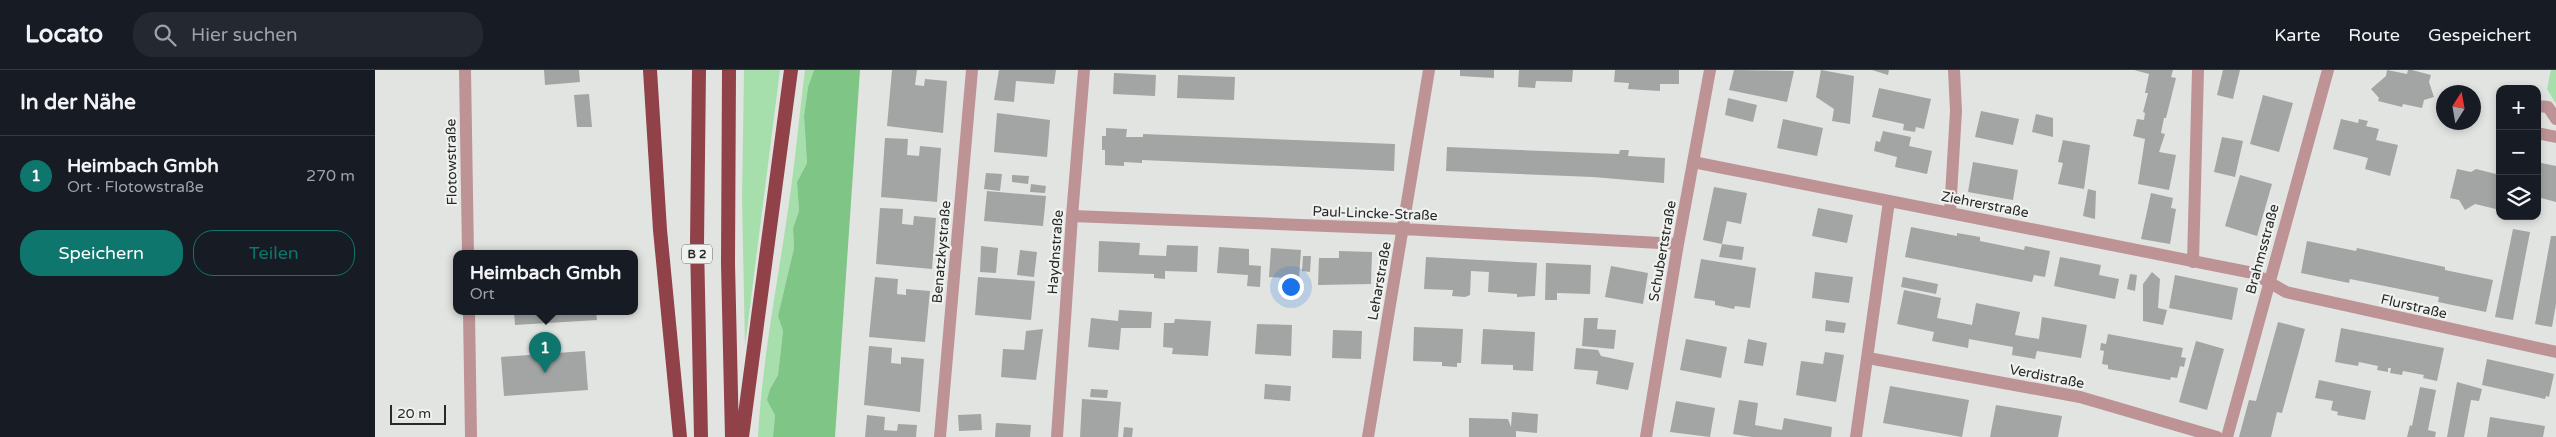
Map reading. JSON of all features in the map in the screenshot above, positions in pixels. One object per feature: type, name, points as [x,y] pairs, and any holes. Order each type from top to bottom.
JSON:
[{"type":"highway","points":[[650,70],[660,230],[680,437]]},
{"type":"highway","name":"B 2","points":[[699,70],[697,243],[701,437]]},
{"type":"highway","name":"B 2","points":[[729,70],[728,264],[732,437]]},
{"type":"highway","points":[[742,437],[791,70]]},
{"type":"street","name":"Flotowstraße","points":[[465,70],[468,250]]},
{"type":"street","name":"Benatzkystraße","points":[[940,437],[972,70]]},
{"type":"street","name":"Haydnstraße","points":[[1057,437],[1084,70]]},
{"type":"street","name":"Leharstraße","points":[[1368,437],[1429,70]]},
{"type":"street","name":"Schubertstraße","points":[[1646,437],[1677,244],[1710,70]]},
{"type":"street","points":[[1950,212],[1955,111],[1954,70]]},
{"type":"street","points":[[2193,262],[2198,70]]},
{"type":"street","name":"Brahmsstraße","points":[[2227,437],[2327,70]]},
{"type":"street","points":[[2541,106],[2548,107],[2556,119]]},
{"type":"street","points":[[2541,134],[2554,137],[2556,123]]},
{"type":"street","name":"Ziehrerstraße","points":[[1693,162],[2253,273],[2268,282]]},
{"type":"street","points":[[1856,437],[1869,358],[1889,201]]},
{"type":"street","name":"Paul-Lincke-Straße","points":[[1072,216],[1403,229],[1677,244]]},
{"type":"street","name":"Flurstraße","points":[[2268,282],[2286,292],[2556,352]]},
{"type":"street","points":[[469,315],[471,437]]},
{"type":"street","name":"Verdistraße","points":[[1869,358],[2080,397],[2217,437]]},
{"type":"green space","points":[[744,70],[780,70],[745,346],[742,200]]},
{"type":"green space","points":[[805,70],[814,70],[808,87],[804,116],[807,163],[797,182],[799,211],[793,228],[794,248],[778,316],[783,331],[778,375],[770,389],[775,415],[773,437],[758,437],[766,352],[790,193]]},
{"type":"green space","points":[[814,70],[860,70],[835,437],[773,437],[775,415],[767,400],[770,389],[778,375],[783,331],[778,316],[794,248],[793,228],[799,211],[797,182],[807,163],[804,116],[808,87]]},
{"type":"green space","points":[[2551,70],[2556,70],[2556,104],[2547,89]]},
{"type":"building","points":[[544,70],[579,70],[580,82],[545,85]]},
{"type":"building","points":[[892,70],[917,70],[915,85],[924,86],[925,79],[947,81],[943,133],[887,126]]},
{"type":"building","points":[[999,70],[1056,70],[1054,84],[1016,81],[1014,102],[994,100]]},
{"type":"building","points":[[1460,70],[1494,70],[1494,78],[1460,76]]},
{"type":"building","points":[[1519,70],[1573,70],[1572,82],[1536,81],[1535,88],[1518,87]]},
{"type":"building","points":[[1615,70],[1679,70],[1679,84],[1660,84],[1660,91],[1628,89],[1629,83],[1614,82]]},
{"type":"building","points":[[1734,70],[1794,71],[1787,102],[1729,90]]},
{"type":"building","points":[[1821,70],[1854,76],[1850,124],[1832,121],[1834,109],[1816,97]]},
{"type":"building","points":[[1872,70],[1889,70],[1888,75]]},
{"type":"building","points":[[2134,70],[2173,70],[2171,77],[2176,78],[2166,118],[2164,118],[2161,133],[2165,134],[2159,152],[2176,155],[2169,190],[2138,184],[2145,139],[2133,136],[2137,119],[2144,120],[2145,113],[2143,112],[2148,93],[2145,93],[2149,74]]},
{"type":"building","points":[[2223,70],[2240,70],[2233,99],[2217,95]]},
{"type":"building","points":[[2387,70],[2407,74],[2408,70],[2412,70],[2431,75],[2429,82],[2434,97],[2424,100],[2422,108],[2403,104],[2402,107],[2378,101],[2379,98],[2371,89],[2386,76]]},
{"type":"building","points":[[1114,73],[1156,75],[1155,96],[1113,94]]},
{"type":"building","points":[[1178,75],[1235,77],[1234,100],[1177,98]]},
{"type":"building","points":[[1879,88],[1931,99],[1924,129],[1916,127],[1915,132],[1903,130],[1904,124],[1872,117]]},
{"type":"building","points":[[589,94],[592,127],[577,127],[574,95]]},
{"type":"building","points":[[2263,95],[2293,103],[2279,152],[2250,144]]},
{"type":"building","points":[[1728,98],[1757,105],[1753,122],[1725,115]]},
{"type":"building","points":[[1981,111],[2019,119],[2013,145],[1975,137]]},
{"type":"building","points":[[997,113],[1050,120],[1047,157],[994,152]]},
{"type":"building","points":[[2036,114],[2053,118],[2053,137],[2032,132]]},
{"type":"building","points":[[1783,119],[1823,128],[1817,156],[1777,148]]},
{"type":"building","points":[[2341,119],[2358,123],[2359,119],[2368,121],[2366,126],[2379,129],[2376,140],[2398,145],[2390,176],[2365,169],[2368,158],[2333,149]]},
{"type":"building","points":[[1106,128],[1127,129],[1126,137],[1143,137],[1143,134],[1395,144],[1394,171],[1142,160],[1142,163],[1124,162],[1124,166],[1105,165],[1105,150],[1102,150],[1102,136],[1106,136]]},
{"type":"building","points":[[1883,131],[1911,137],[1909,146],[1932,151],[1927,174],[1895,167],[1897,157],[1874,151],[1876,141],[1880,142]]},
{"type":"building","points":[[2222,137],[2243,141],[2235,177],[2214,172]]},
{"type":"building","points":[[885,138],[908,139],[907,155],[919,156],[920,146],[941,148],[937,202],[881,197]]},
{"type":"building","points":[[2063,140],[2090,145],[2084,189],[2058,184],[2063,163],[2058,162]]},
{"type":"building","points":[[1447,147],[1619,154],[1620,150],[1629,150],[1628,156],[1665,158],[1664,183],[1593,177],[1446,171]]},
{"type":"building","points":[[1973,162],[2018,170],[2013,200],[1968,192]]},
{"type":"building","points":[[2541,163],[2556,166],[2556,202],[2541,198]]},
{"type":"building","points":[[2457,169],[2471,172],[2476,169],[2496,174],[2496,209],[2475,204],[2465,210],[2459,200],[2450,198]]},
{"type":"building","points":[[986,173],[1002,174],[1000,191],[984,189]]},
{"type":"building","points":[[1012,175],[1029,176],[1028,184],[1012,182]]},
{"type":"building","points":[[2240,175],[2272,184],[2257,236],[2225,226]]},
{"type":"building","points":[[1031,184],[1046,186],[1045,193],[1030,192]]},
{"type":"building","points":[[1714,187],[1747,193],[1741,224],[1727,221],[1722,244],[1703,240]]},
{"type":"building","points":[[2088,189],[2096,191],[2095,219],[2083,216]]},
{"type":"building","points":[[987,191],[1046,196],[1043,226],[984,221]]},
{"type":"building","points":[[2151,193],[2173,198],[2171,208],[2176,209],[2170,244],[2141,239]]},
{"type":"building","points":[[880,208],[903,209],[902,224],[913,225],[914,216],[936,218],[932,269],[876,264]]},
{"type":"building","points":[[1818,208],[1853,215],[1847,243],[1812,236]]},
{"type":"building","points":[[1911,227],[1957,236],[1957,233],[1980,237],[1980,241],[2024,250],[2025,246],[2050,251],[2045,277],[2034,275],[2032,282],[1905,257]]},
{"type":"building","points":[[2513,229],[2530,232],[2513,320],[2495,317]]},
{"type":"building","points":[[2551,236],[2556,236],[2556,304],[2552,327],[2535,324]]},
{"type":"building","points":[[1099,241],[1140,243],[1139,255],[1166,256],[1167,245],[1198,246],[1197,272],[1165,271],[1165,279],[1154,278],[1154,274],[1098,272]]},
{"type":"building","points":[[2307,241],[2356,251],[2357,248],[2445,267],[2445,270],[2493,280],[2486,312],[2438,302],[2439,297],[2350,279],[2349,283],[2301,273]]},
{"type":"building","points":[[1722,244],[1744,247],[1742,260],[1719,257]]},
{"type":"building","points":[[981,246],[998,248],[996,273],[980,272]]},
{"type":"building","points":[[1219,247],[1249,249],[1249,265],[1261,266],[1260,287],[1247,286],[1248,275],[1217,273]]},
{"type":"building","points":[[1271,248],[1301,250],[1299,279],[1269,277]]},
{"type":"building","points":[[1020,250],[1037,252],[1034,277],[1017,275]]},
{"type":"building","points":[[1339,251],[1372,252],[1371,284],[1318,285],[1319,258],[1339,258]]},
{"type":"building","points":[[1303,256],[1311,256],[1310,272],[1302,271]]},
{"type":"building","points":[[1426,257],[1537,263],[1535,296],[1517,297],[1517,294],[1488,292],[1489,272],[1471,271],[1470,295],[1465,297],[1452,296],[1453,290],[1424,289]]},
{"type":"building","points":[[2060,257],[2101,265],[2099,275],[2119,279],[2115,299],[2054,286]]},
{"type":"building","points":[[1701,259],[1756,268],[1750,308],[1735,306],[1734,309],[1715,305],[1715,301],[1694,298]]},
{"type":"building","points":[[1546,263],[1591,265],[1590,294],[1557,293],[1557,300],[1545,300]]},
{"type":"building","points":[[1611,266],[1648,273],[1643,304],[1605,297]]},
{"type":"building","points":[[1815,272],[1853,277],[1849,303],[1812,298]]},
{"type":"building","points":[[2152,272],[2160,279],[2158,308],[2167,310],[2163,325],[2143,321],[2143,284]]},
{"type":"building","points":[[2130,274],[2137,275],[2135,291],[2127,289]]},
{"type":"building","points":[[2175,275],[2238,288],[2232,320],[2169,308]]},
{"type":"building","points":[[875,277],[898,279],[897,294],[906,295],[906,289],[930,291],[925,342],[869,337]]},
{"type":"building","points":[[978,277],[1035,281],[1031,320],[975,315]]},
{"type":"building","points":[[1903,277],[1938,284],[1936,294],[1901,287]]},
{"type":"building","points":[[1904,290],[1941,298],[1937,318],[1972,325],[1976,303],[2020,312],[2015,335],[2039,339],[2042,317],[2087,325],[2081,358],[2037,351],[2035,359],[2012,355],[2013,347],[1969,339],[1968,348],[1932,341],[1934,332],[1897,324]]},
{"type":"building","points":[[1119,310],[1152,312],[1151,328],[1121,328],[1119,350],[1088,347],[1091,318],[1118,321]]},
{"type":"building","points":[[514,315],[596,315],[597,320],[515,325]]},
{"type":"building","points":[[1584,318],[1598,318],[1597,329],[1616,330],[1614,349],[1582,346]]},
{"type":"building","points":[[1175,319],[1211,321],[1208,356],[1172,354],[1173,348],[1163,347],[1164,323],[1174,323]]},
{"type":"building","points":[[1826,320],[1846,323],[1844,333],[1825,331]]},
{"type":"building","points":[[2278,322],[2305,329],[2282,413],[2277,412],[2271,437],[2239,437],[2249,400],[2256,401]]},
{"type":"building","points":[[1257,324],[1292,325],[1291,356],[1255,354]]},
{"type":"building","points":[[1414,327],[1463,329],[1461,363],[1457,363],[1457,367],[1442,366],[1442,362],[1413,361]]},
{"type":"building","points":[[2341,328],[2444,348],[2437,381],[2423,378],[2424,375],[2403,371],[2402,375],[2390,373],[2391,368],[2388,368],[2388,372],[2377,370],[2378,366],[2359,362],[2358,366],[2335,362]]},
{"type":"building","points":[[1043,329],[1036,380],[1001,377],[1003,349],[1024,350],[1026,331]]},
{"type":"building","points":[[1483,329],[1535,332],[1533,371],[1513,370],[1513,365],[1481,364]]},
{"type":"building","points":[[1333,330],[1362,331],[1361,359],[1332,358]]},
{"type":"building","points":[[2108,334],[2183,348],[2181,357],[2186,358],[2184,367],[2180,366],[2177,378],[2171,377],[2170,380],[2108,369],[2108,365],[2102,364],[2104,351],[2100,350],[2101,343],[2106,344]]},
{"type":"building","points":[[1686,339],[1727,347],[1721,378],[1680,370]]},
{"type":"building","points":[[1748,339],[1767,343],[1763,366],[1744,363]]},
{"type":"building","points":[[2196,341],[2224,349],[2207,410],[2179,402]]},
{"type":"building","points":[[869,346],[892,348],[891,363],[901,364],[901,357],[924,359],[920,412],[864,405]]},
{"type":"building","points":[[1576,348],[1598,350],[1601,356],[1634,363],[1628,390],[1596,384],[1598,371],[1574,369]]},
{"type":"building","points":[[585,351],[588,390],[504,396],[501,357]]},
{"type":"building","points":[[1825,352],[1844,355],[1836,402],[1796,395],[1801,361],[1823,364]]},
{"type":"building","points":[[2487,359],[2554,374],[2549,397],[2546,396],[2545,399],[2482,385]]},
{"type":"building","points":[[2319,380],[2371,391],[2365,420],[2337,415],[2338,412],[2331,410],[2333,401],[2315,398]]},
{"type":"building","points":[[2457,382],[2482,389],[2479,401],[2471,400],[2464,437],[2447,437]]},
{"type":"building","points":[[1265,384],[1291,386],[1290,401],[1264,399]]},
{"type":"building","points":[[1890,386],[1969,400],[1962,437],[1883,423]]},
{"type":"building","points":[[2420,387],[2436,390],[2428,430],[2436,432],[2435,437],[2407,437],[2410,425],[2412,426]]},
{"type":"building","points":[[1091,389],[1108,390],[1107,398],[1090,397]]},
{"type":"building","points":[[1082,399],[1121,402],[1118,437],[1080,437]]},
{"type":"building","points":[[1739,400],[1758,403],[1755,425],[1782,430],[1784,418],[1832,427],[1831,437],[1752,437],[1733,434]]},
{"type":"building","points":[[1676,401],[1715,408],[1710,437],[1670,432]]},
{"type":"building","points":[[1996,405],[2062,416],[2058,437],[1990,437]]},
{"type":"building","points":[[1512,412],[1538,414],[1537,433],[1516,431],[1516,437],[1469,437],[1469,418],[1508,419],[1511,427]]},
{"type":"building","points":[[981,414],[982,430],[959,431],[958,415]]},
{"type":"building","points":[[867,415],[885,417],[884,430],[897,431],[898,424],[917,425],[916,437],[865,437]]},
{"type":"building","points":[[2490,417],[2545,426],[2543,437],[2487,437]]},
{"type":"building","points":[[996,423],[1031,425],[1030,437],[995,437]]},
{"type":"building","points":[[1124,427],[1133,428],[1132,437],[1123,437]]},
{"type":"place","name":"Heimbach Gmbh","points":[[545,373]]}]
